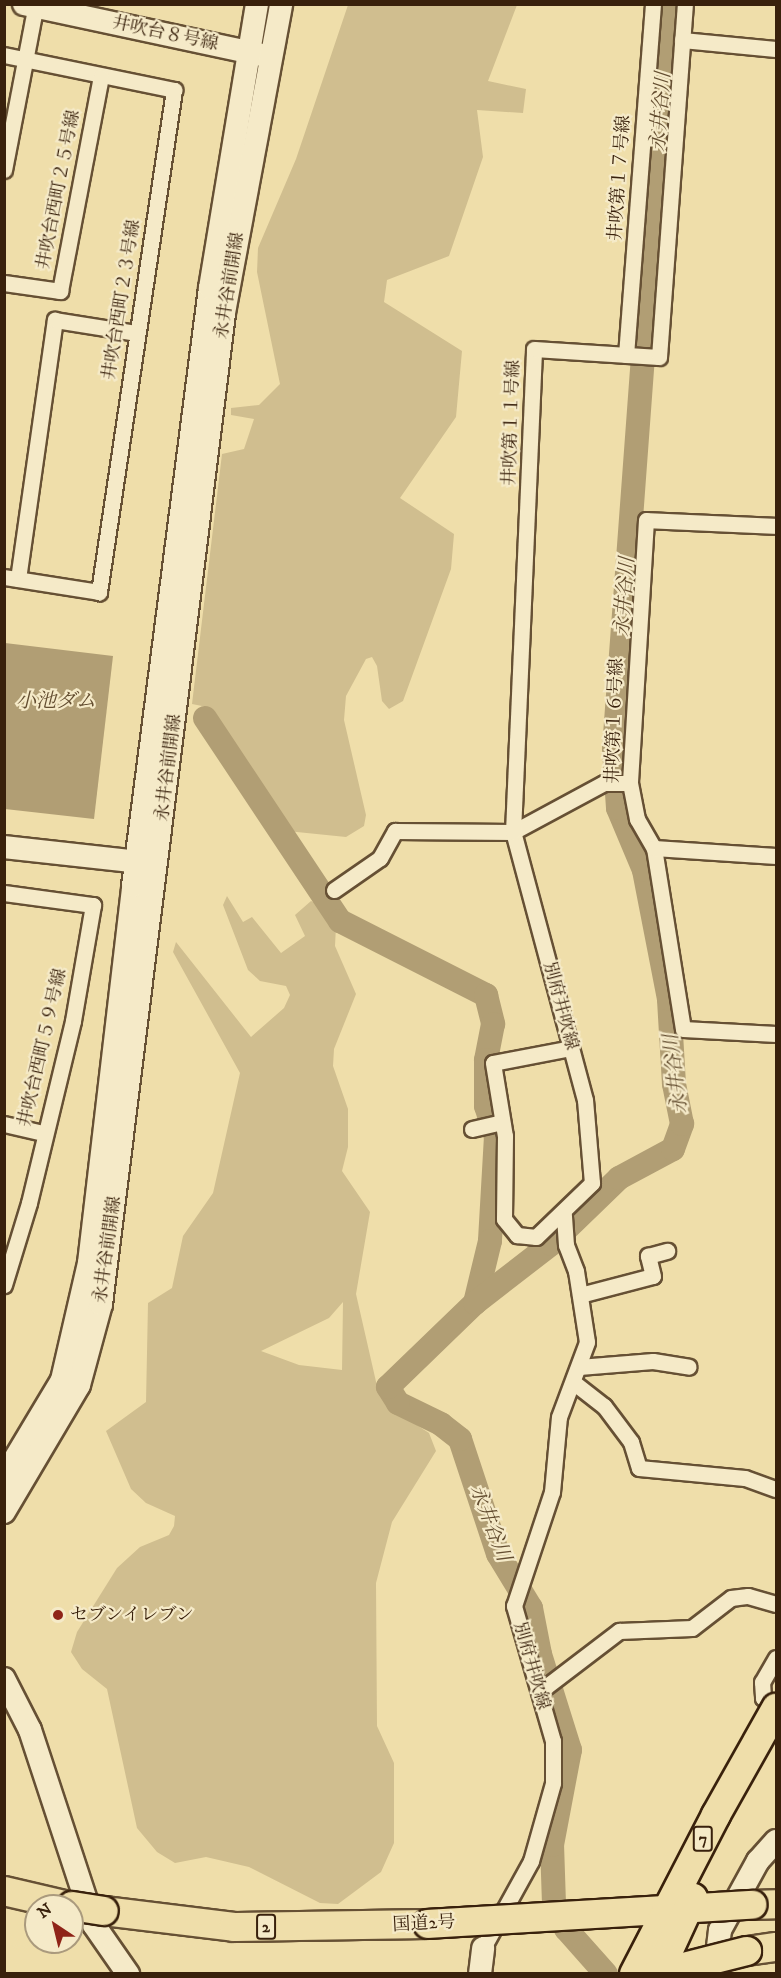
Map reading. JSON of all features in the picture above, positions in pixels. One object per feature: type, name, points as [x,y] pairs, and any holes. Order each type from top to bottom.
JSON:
[{"type":"highway","name":"7","points":[[635,1974],[711,1824],[777,1706]]},
{"type":"highway","points":[[617,1974],[647,1954],[777,1719]]},
{"type":"highway","points":[[635,1974],[653,1960],[777,1735]]},
{"type":"highway","name":"7","points":[[657,1974],[730,1825],[777,1747]]},
{"type":"highway","name":"国道2号","points":[[4,1891],[24,1896]]},
{"type":"highway","name":"国道2号","points":[[84,1908],[234,1927],[428,1924],[764,1904]]},
{"type":"highway","points":[[657,1974],[747,1951],[777,1947]]},
{"type":"street","name":"永井谷前開線","points":[[4,1512],[79,1385],[102,1304],[147,863],[210,288],[256,4]]},
{"type":"street","name":"永井谷前開線","points":[[4,1477],[62,1380],[89,1263],[224,313],[281,4]]},
{"type":"street","name":"井吹第１７号線","points":[[629,355],[653,4]]},
{"type":"street","name":"井吹第１１号線","points":[[513,832],[534,349],[659,357],[685,4]]},
{"type":"street","name":"井吹台８号線","points":[[32,5],[271,58]]},
{"type":"street","points":[[4,170],[27,60],[32,5]]},
{"type":"street","points":[[682,40],[777,49]]},
{"type":"street","name":"井吹台西町２３号線","points":[[4,55],[101,77],[174,90],[99,592],[11,578]]},
{"type":"street","name":"井吹台西町２５号線","points":[[4,283],[60,291],[101,77]]},
{"type":"street","points":[[11,578],[55,320],[136,333]]},
{"type":"street","name":"井吹第１６号線","points":[[777,526],[646,520],[627,783],[637,819],[654,848],[683,1029],[777,1034]]},
{"type":"street","points":[[334,890],[380,858],[395,831],[513,832],[604,783],[627,783]]},
{"type":"street","name":"別府井吹線","points":[[480,1974],[483,1948],[531,1861],[553,1783],[553,1741],[546,1687],[514,1606],[527,1574],[552,1492],[559,1417],[579,1367],[586,1342],[580,1295],[566,1245],[564,1214],[592,1183],[585,1100],[513,832]]},
{"type":"street","points":[[4,847],[147,863]]},
{"type":"street","points":[[654,848],[777,856]]},
{"type":"street","name":"井吹台西町５９号線","points":[[4,1286],[29,1203],[44,1133],[73,1021],[93,905],[5,896]]},
{"type":"street","points":[[564,1214],[536,1238],[517,1235],[504,1219],[489,1125],[493,1063],[571,1048]]},
{"type":"street","points":[[4,1124],[44,1133]]},
{"type":"street","points":[[580,1295],[653,1276],[648,1256],[667,1251]]},
{"type":"street","points":[[579,1367],[653,1361],[690,1367]]},
{"type":"street","points":[[573,1382],[604,1406],[631,1442],[639,1468],[745,1478],[777,1489]]},
{"type":"street","points":[[546,1687],[619,1631],[692,1628],[731,1598],[748,1596],[777,1604]]},
{"type":"street","points":[[777,1658],[762,1682],[763,1698],[777,1706]]},
{"type":"street","points":[[4,1679],[30,1730],[94,1926],[128,1974]]},
{"type":"street","points":[[715,1974],[720,1930],[758,1862],[777,1841]]},
{"type":"shaded area","points":[[348,5],[517,5],[488,81],[526,89],[523,113],[477,110],[483,157],[449,256],[387,280],[384,302],[462,351],[456,417],[400,498],[454,534],[451,569],[403,701],[389,709],[382,701],[377,666],[372,657],[366,659],[346,696],[344,720],[366,815],[364,826],[346,837],[287,831],[207,707],[192,704],[222,454],[244,449],[254,419],[231,415],[231,408],[259,405],[280,384],[257,272],[258,248],[296,159]]},
{"type":"shaded area","points":[[227,896],[243,922],[252,917],[281,953],[305,936],[295,915],[311,901],[320,905],[336,926],[335,946],[356,994],[334,1049],[333,1066],[348,1109],[348,1147],[342,1171],[370,1212],[356,1294],[377,1386],[403,1416],[429,1433],[436,1451],[392,1522],[376,1583],[377,1726],[394,1763],[394,1843],[381,1872],[338,1904],[320,1903],[249,1867],[206,1857],[175,1863],[157,1852],[137,1828],[107,1689],[82,1669],[71,1652],[77,1632],[117,1568],[140,1547],[169,1535],[174,1526],[175,1516],[146,1503],[131,1489],[106,1431],[146,1402],[148,1303],[172,1288],[183,1236],[213,1193],[240,1073],[173,952],[176,942],[251,1037],[284,1008],[290,995],[286,986],[260,981],[248,970],[223,905]],"holes":[[[343,1302],[342,1370],[299,1365],[261,1351],[329,1318]]]},
{"type":"water","name":"小池ダム","points":[[5,643],[113,656],[94,819],[5,809]]},
{"type":"waterway","name":"永井谷川","points":[[606,1974],[566,1929],[554,1904],[552,1845],[570,1750],[540,1654],[531,1608],[498,1554],[460,1439],[441,1424],[398,1403],[388,1387],[475,1303],[551,1244],[619,1178],[673,1149],[682,1124],[674,1084],[669,999],[644,870],[618,808],[614,749],[669,4]]},
{"type":"waterway","points":[[205,718],[340,921],[486,995],[493,1024],[486,1060],[486,1106],[496,1136],[490,1241],[475,1303]]},
{"type":"place","name":"セブンイレブン","points":[[58,1615]]}]
